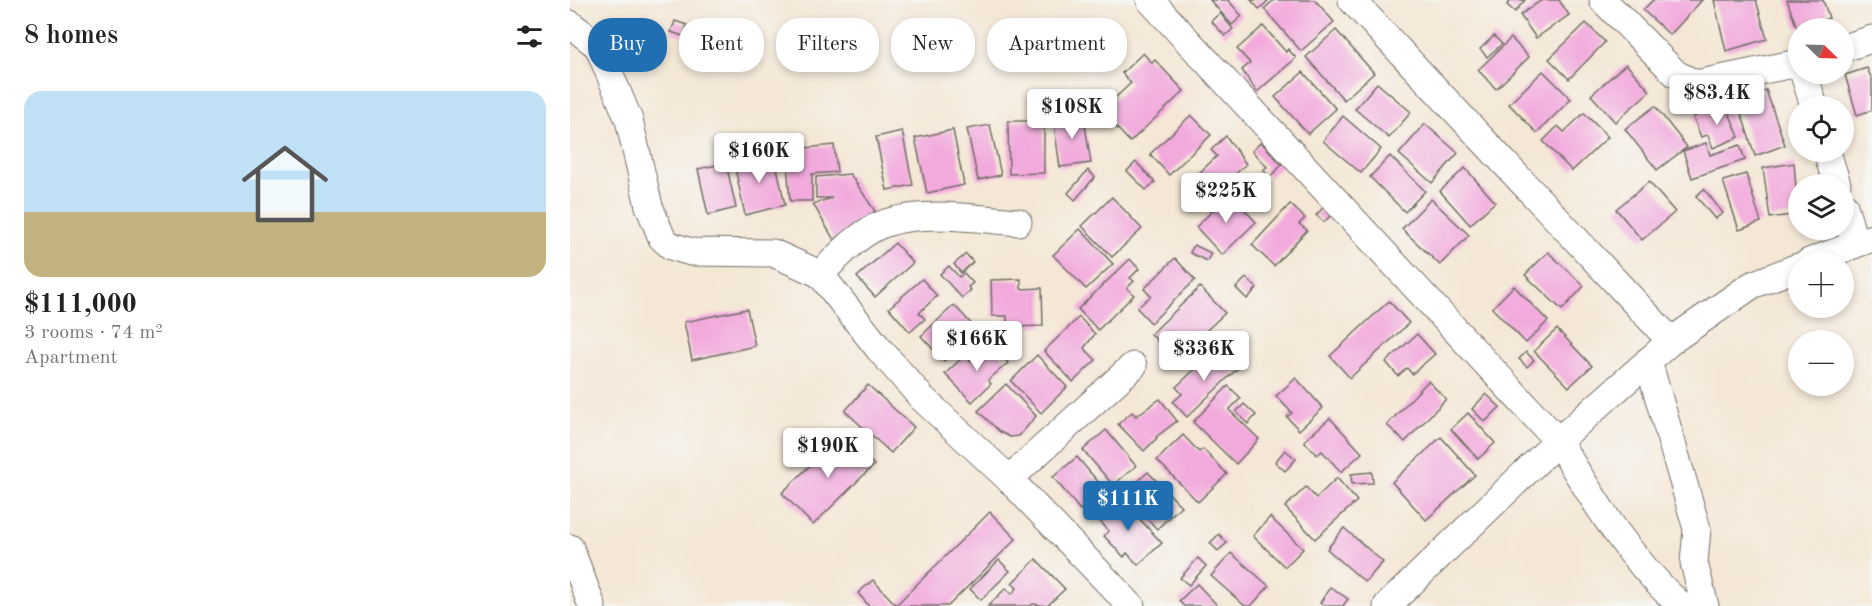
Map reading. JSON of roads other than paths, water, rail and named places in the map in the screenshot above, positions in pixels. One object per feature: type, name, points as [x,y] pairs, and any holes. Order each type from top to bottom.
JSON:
[{"type":"street","points":[[1150,0],[1558,441],[1609,526],[1653,580],[1681,606]]},
{"type":"street","points":[[1352,0],[1671,341]]},
{"type":"street","points":[[1603,0],[1676,75],[1696,84],[1788,65]]},
{"type":"street","points":[[570,24],[598,46],[629,120],[649,206],[662,238],[671,246],[691,252],[773,254],[820,274],[879,349],[922,398],[1009,479],[1131,606]]},
{"type":"street","points":[[1854,45],[1872,39]]},
{"type":"street","points":[[820,274],[855,240],[877,226],[902,218],[1018,222]]},
{"type":"street","points":[[1835,252],[1863,241],[1854,224]]},
{"type":"street","points":[[1387,606],[1558,441],[1671,341],[1752,285],[1788,271]]},
{"type":"street","points":[[1648,361],[1697,529],[1694,563],[1705,606]]},
{"type":"street","points":[[1009,479],[1134,366]]},
{"type":"street","points":[[570,549],[592,606]]}]
